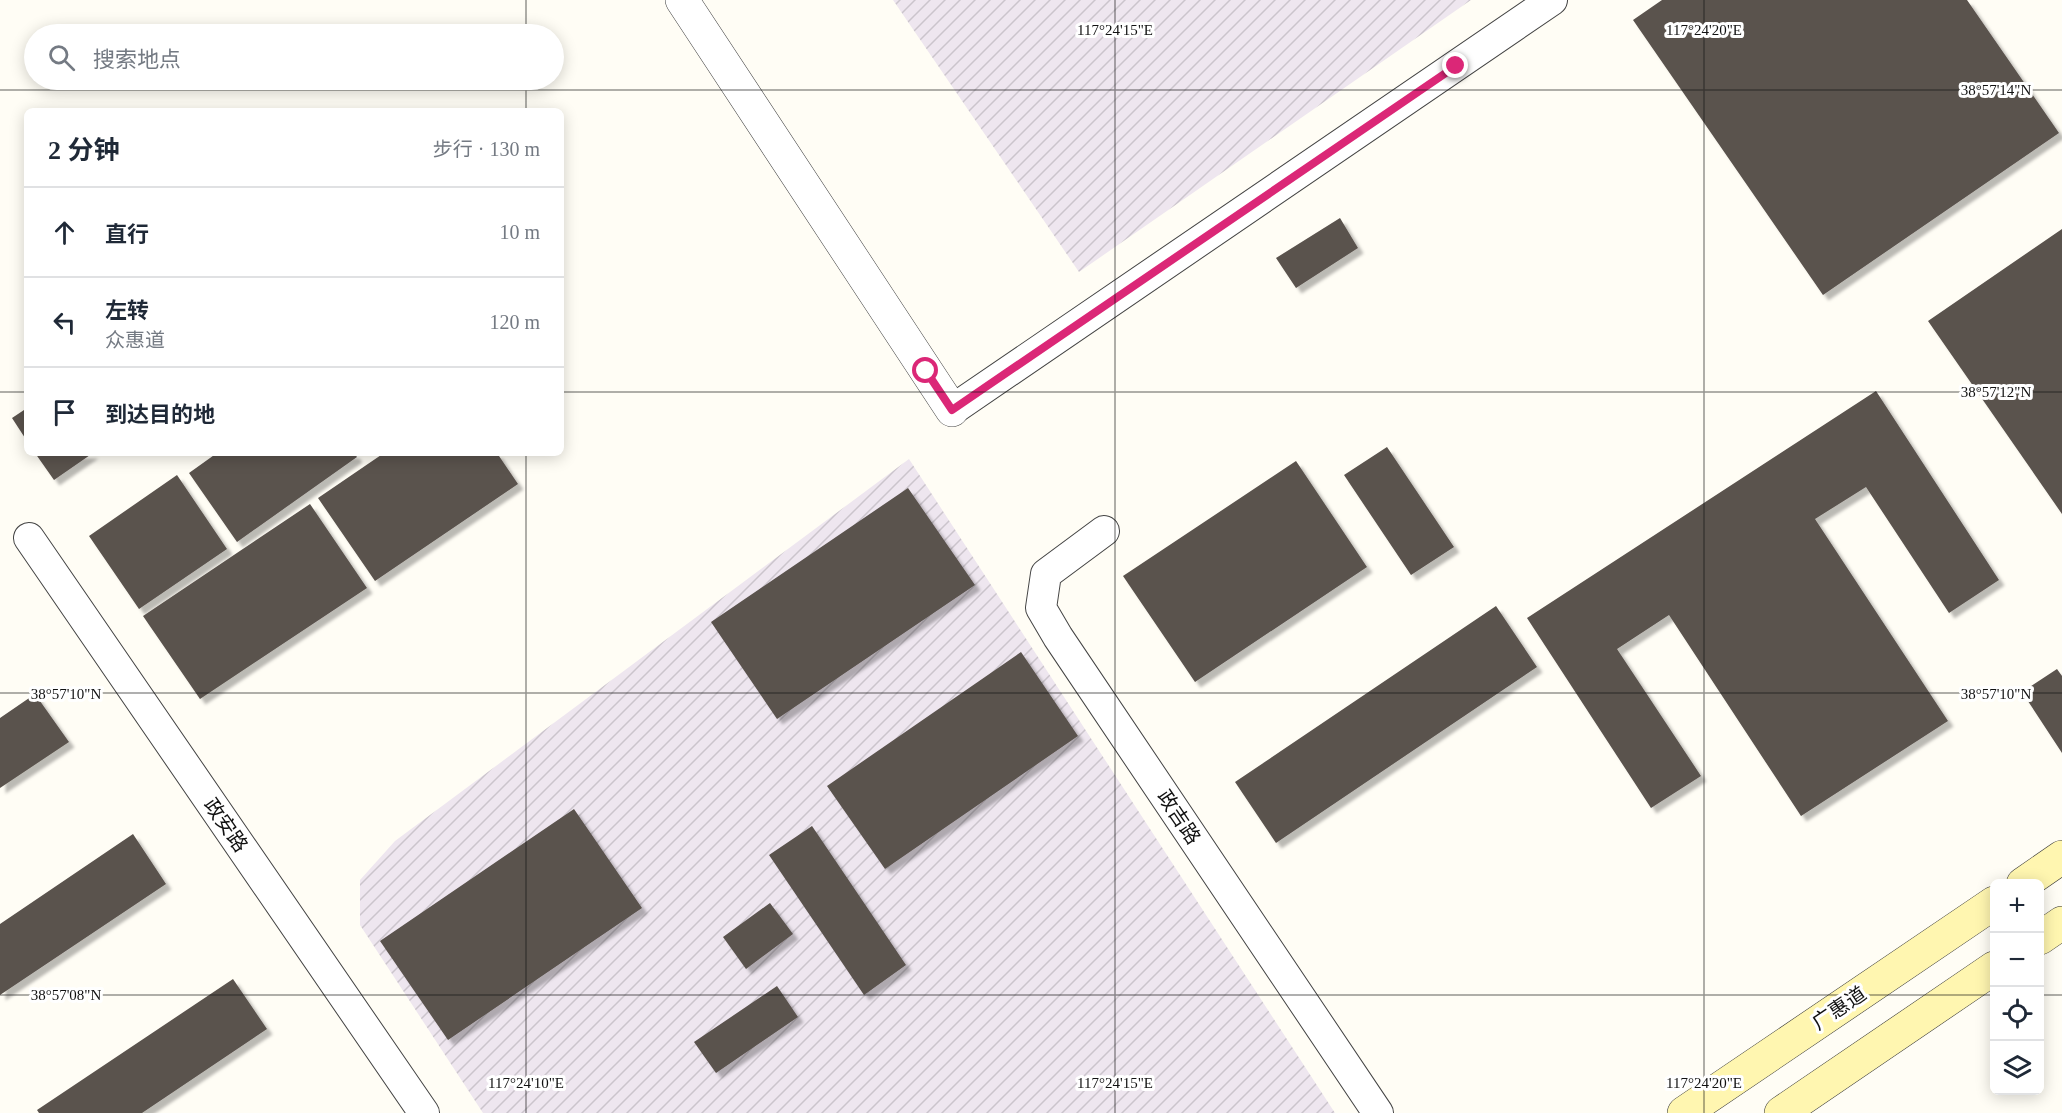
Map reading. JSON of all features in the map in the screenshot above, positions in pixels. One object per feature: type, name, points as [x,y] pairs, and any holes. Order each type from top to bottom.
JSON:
[{"type":"main road","points":[[2030,879],[2062,857]]},
{"type":"main road","name":"广惠道","points":[[1684,1113],[1990,906]]},
{"type":"main road","points":[[2044,935],[2062,923]]},
{"type":"main road","points":[[1781,1113],[1990,971]]},
{"type":"street","points":[[682,0],[952,410],[1552,0]]},
{"type":"street","name":"政吉路","points":[[1104,531],[1046,574],[1041,608],[1058,637],[1378,1113]]},
{"type":"street","name":"政安路","points":[[29,538],[424,1113]]},
{"type":"shaded area","points":[[893,0],[1471,0],[1079,272]]},
{"type":"shaded area","points":[[909,459],[1335,1113],[483,1113],[360,925],[360,880],[395,841]]},
{"type":"building","points":[[1662,0],[1967,0],[2059,133],[1823,295],[1633,20]]},
{"type":"building","points":[[1340,218],[1358,248],[1296,288],[1276,258]]},
{"type":"building","points":[[2062,229],[2062,514],[1928,321]]},
{"type":"building","points":[[1876,391],[1999,580],[1949,613],[1866,487],[1815,519],[1948,721],[1801,816],[1669,615],[1617,649],[1701,776],[1651,808],[1527,618]]},
{"type":"building","points":[[24,410],[24,436],[12,418]]},
{"type":"building","points":[[1387,447],[1454,547],[1411,575],[1344,475]]},
{"type":"building","points":[[37,456],[89,456],[54,480]]},
{"type":"building","points":[[213,456],[357,457],[237,542],[189,473]]},
{"type":"building","points":[[380,456],[499,456],[518,484],[375,581],[318,498]]},
{"type":"building","points":[[1296,461],[1367,567],[1195,682],[1123,576]]},
{"type":"building","points":[[177,475],[227,549],[139,609],[89,536]]},
{"type":"building","points":[[908,488],[975,585],[777,719],[711,622]]},
{"type":"building","points":[[310,504],[367,588],[200,699],[143,616]]},
{"type":"building","points":[[1496,606],[1537,667],[1276,843],[1235,782]]},
{"type":"building","points":[[1021,652],[1078,736],[885,869],[827,786]]},
{"type":"building","points":[[2057,669],[2062,676],[2062,753],[2022,692]]},
{"type":"building","points":[[35,694],[69,742],[0,788],[0,718]]},
{"type":"building","points":[[574,809],[642,908],[448,1040],[380,941]]},
{"type":"building","points":[[812,826],[906,965],[864,995],[769,855]]},
{"type":"building","points":[[133,834],[166,884],[0,995],[0,924]]},
{"type":"building","points":[[770,903],[793,934],[746,969],[723,937]]},
{"type":"building","points":[[233,979],[267,1029],[142,1113],[39,1113],[37,1110]]},
{"type":"building","points":[[777,986],[798,1017],[716,1073],[694,1042]]},
{"type":"route","points":[[926,371],[952,410],[1456,66]]}]
